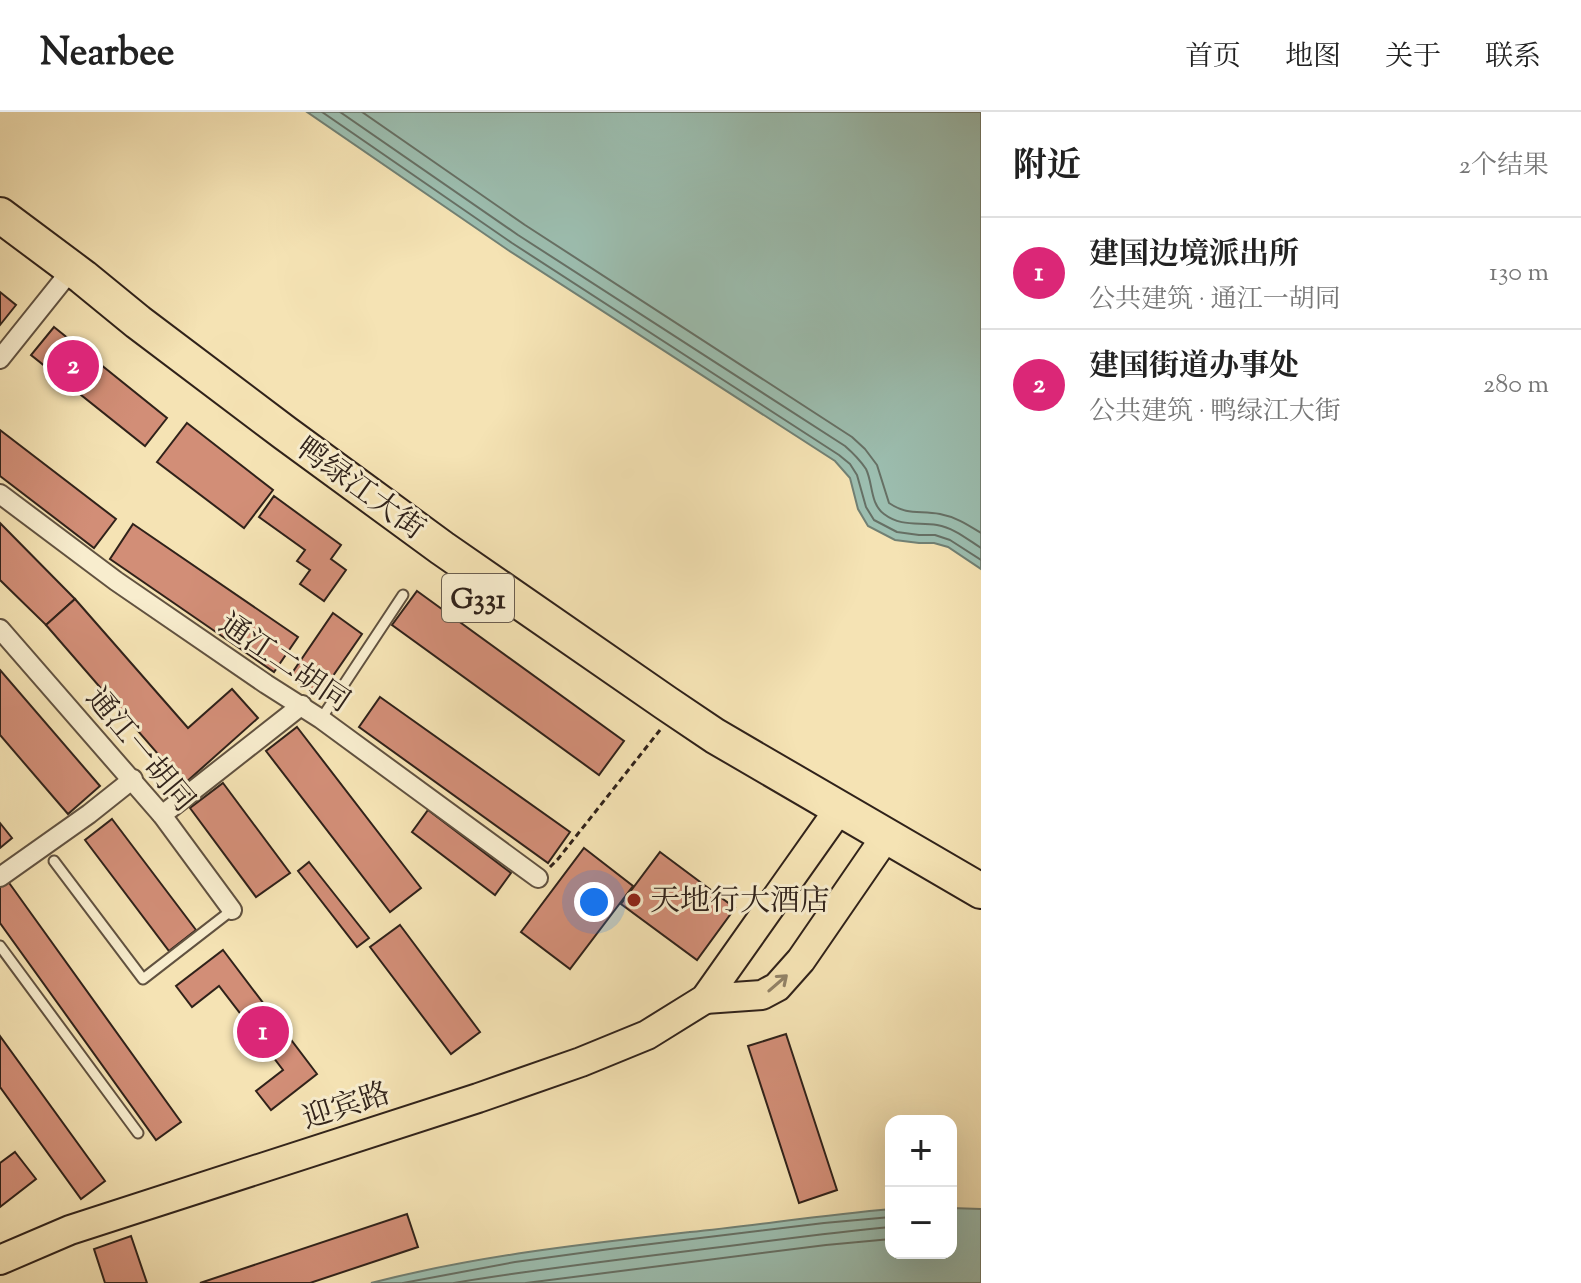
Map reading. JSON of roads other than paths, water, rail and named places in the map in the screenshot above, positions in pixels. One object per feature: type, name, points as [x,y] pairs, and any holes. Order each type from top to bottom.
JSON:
[{"type":"highway","name":"鸭绿江大街","points":[[0,215],[65,278],[363,517],[758,787],[833,817]]},
{"type":"highway","name":"鸭绿江大街","points":[[0,242],[138,322],[442,548],[833,817],[880,844],[981,891]]},
{"type":"highway","name":"鸭绿江大街","points":[[880,844],[981,916]]},
{"type":"main road","name":"迎宾路","points":[[0,1260],[70,1230],[478,1098],[647,1035],[705,999],[833,817]]},
{"type":"main road","name":"迎宾路","points":[[705,999],[762,995],[777,987],[801,960],[880,844]]},
{"type":"street","points":[[0,359],[65,278]]},
{"type":"street","name":"通江二胡同","points":[[0,494],[116,581],[266,684],[302,705],[538,878]]},
{"type":"street","name":"通江一胡同","points":[[4,640],[133,779],[232,910]]},
{"type":"street","points":[[162,815],[302,705]]},
{"type":"street","points":[[0,877],[133,779]]},
{"type":"lane","points":[[321,719],[403,595]]},
{"type":"lane","points":[[54,861],[143,979],[232,910]]},
{"type":"lane","points":[[0,946],[138,1133]]},
{"type":"water","points":[[307,112],[981,112],[981,569],[948,547],[895,540],[868,526],[858,509],[850,478],[835,461],[508,250]]},
{"type":"water","points":[[957,1208],[981,1209],[981,1283],[371,1283],[450,1265],[529,1252],[885,1210],[885,1259],[957,1259]]},
{"type":"place","name":"建国街道办事处","points":[[73,366]]},
{"type":"place","name":"天地行大酒店","points":[[634,900]]},
{"type":"place","name":"建国边境派出所","points":[[263,1032]]}]
